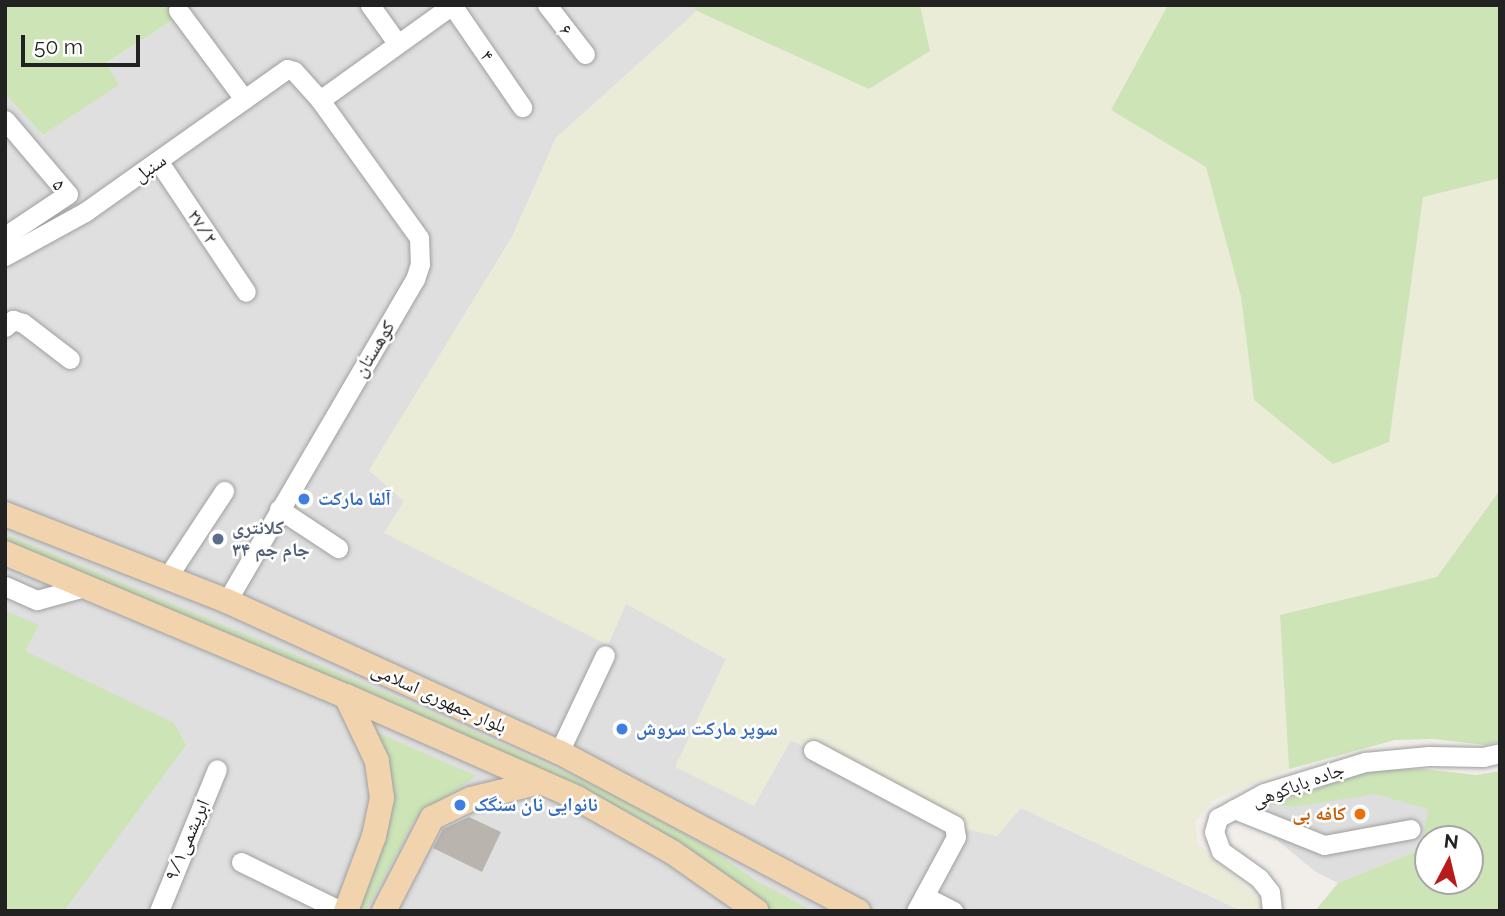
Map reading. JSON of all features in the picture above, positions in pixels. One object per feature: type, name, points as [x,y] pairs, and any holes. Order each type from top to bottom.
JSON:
[{"type":"main road","name":"بلوار جمهوری اسلامی","points":[[5,514],[227,601],[559,752],[858,911]]},
{"type":"main road","name":"بلوار جمهوری اسلامی","points":[[5,554],[346,696],[620,819],[757,911]]},
{"type":"main road","points":[[343,911],[374,836],[382,798],[377,761],[346,696]]},
{"type":"main road","points":[[384,911],[423,831],[437,814],[471,799],[540,782]]},
{"type":"street","points":[[369,5],[397,43]]},
{"type":"street","points":[[320,100],[452,5]]},
{"type":"street","name":"۴","points":[[452,5],[522,107]]},
{"type":"street","name":"۶","points":[[547,5],[585,54]]},
{"type":"street","points":[[178,10],[244,99]]},
{"type":"street","name":"سنبل","points":[[8,247],[85,212],[287,69]]},
{"type":"street","name":"کوهستان","points":[[227,601],[415,279],[420,264],[419,238],[320,100],[294,71],[287,69]]},
{"type":"street","name":"۵","points":[[5,120],[68,194],[8,247]]},
{"type":"street","name":"۲۷/۲","points":[[159,162],[246,292]]},
{"type":"street","points":[[5,327],[13,320],[23,323],[70,359]]},
{"type":"street","points":[[168,576],[224,492]]},
{"type":"street","points":[[279,509],[338,548]]},
{"type":"street","points":[[5,586],[37,600],[85,587]]},
{"type":"street","points":[[559,752],[606,654]]},
{"type":"street","points":[[813,750],[954,825],[957,831],[920,904],[953,911]]},
{"type":"street","name":"جاده باباکوهی","points":[[1272,911],[1270,892],[1259,878],[1221,851],[1214,832],[1218,818],[1264,793],[1365,762],[1429,756],[1483,757],[1500,753]]},
{"type":"street","name":"۹/۱ابریشمی","points":[[159,911],[217,769]]},
{"type":"street","points":[[1234,809],[1324,845],[1412,829]]},
{"type":"street","points":[[241,862],[343,911]]},
{"type":"shaded area","points":[[196,5],[692,5],[697,11],[556,138],[512,237],[370,471],[404,501],[608,645],[626,603],[726,659],[676,767],[754,805],[791,740],[970,830],[1021,808],[1242,911],[5,911],[5,94],[43,135],[118,85],[105,64]]},
{"type":"shaded area","points":[[1375,794],[1428,809],[1425,825],[1414,825],[1414,852],[1338,883],[1316,872],[1256,823],[1255,804],[1293,807]]},
{"type":"green space","points":[[5,5],[196,5],[106,63],[119,85],[43,135],[5,94]]},
{"type":"green space","points":[[692,5],[920,5],[930,51],[869,89],[697,11]]},
{"type":"green space","points":[[920,5],[1168,5],[1112,110],[1206,167],[1241,297],[1254,399],[1389,442],[1423,197],[1500,178],[1500,490],[1437,577],[1280,615],[1289,769],[1214,800],[1195,822],[1198,844],[1259,899],[1260,911],[1242,911],[1021,808],[997,836],[970,830],[791,740],[754,806],[675,767],[726,659],[626,604],[608,645],[384,533],[404,501],[369,470],[512,237],[556,138],[697,11],[869,89],[930,51]]},
{"type":"green space","points":[[1168,5],[1500,5],[1500,178],[1423,197],[1389,442],[1333,464],[1254,400],[1241,297],[1206,167],[1111,110]]},
{"type":"green space","points":[[1500,490],[1500,741],[1486,745],[1433,739],[1395,740],[1289,769],[1280,615],[1437,577]]},
{"type":"green space","points":[[5,534],[408,702],[611,793],[707,847],[758,882],[813,911],[773,911],[635,815],[559,779],[5,541]]},
{"type":"green space","points":[[5,611],[39,625],[25,651],[174,723],[186,745],[64,911],[5,911]]},
{"type":"green space","points":[[376,732],[476,776],[415,819],[366,911],[352,911],[380,848]]},
{"type":"green space","points":[[1423,769],[1476,775],[1500,771],[1500,911],[1315,911],[1338,883],[1414,852],[1414,895],[1484,895],[1484,825],[1414,825],[1414,847],[1293,807],[1271,805],[1371,770]]},
{"type":"building","points":[[469,817],[501,832],[482,872],[433,848],[443,829]]},
{"type":"place","name":"آلفا مارکت","points":[[304,499]]},
{"type":"place","name":"کلانتری ۳۴ جام جم","points":[[218,539]]},
{"type":"place","name":"سوپر مارکت سروش","points":[[622,729]]},
{"type":"place","name":"نانوایی نان سنگک","points":[[460,805]]},
{"type":"place","name":"کافه بی","points":[[1360,814]]}]
